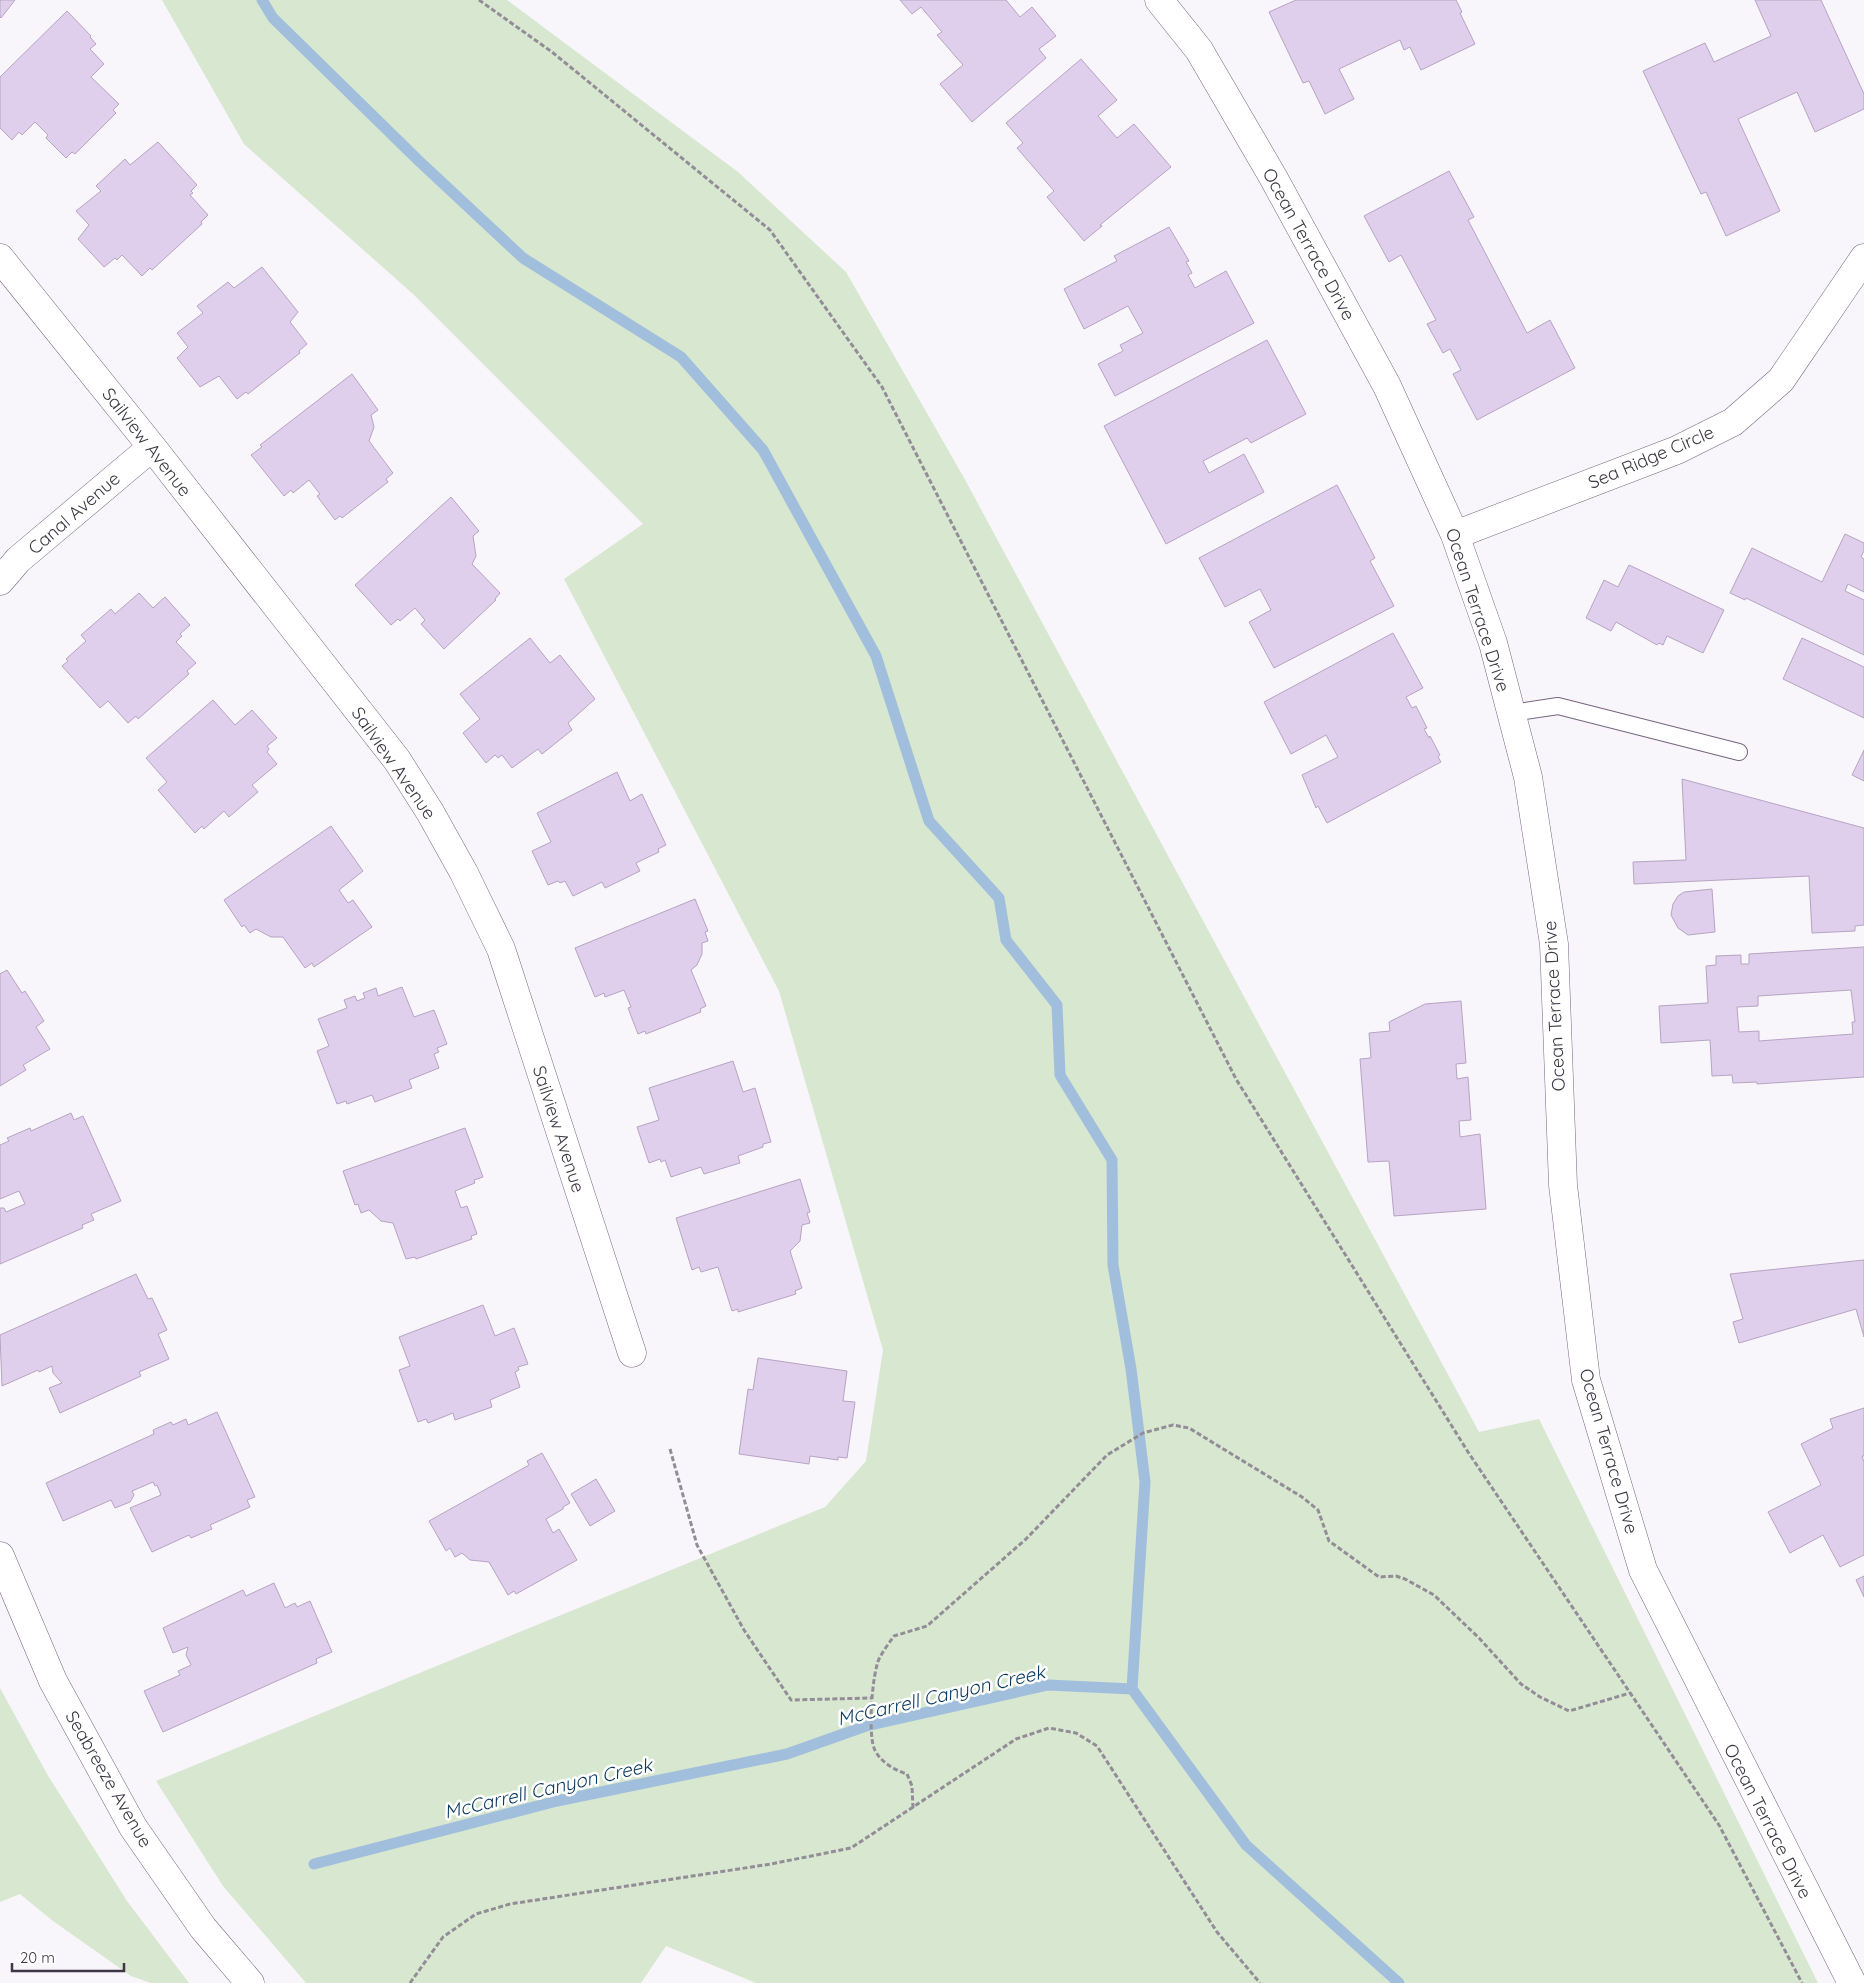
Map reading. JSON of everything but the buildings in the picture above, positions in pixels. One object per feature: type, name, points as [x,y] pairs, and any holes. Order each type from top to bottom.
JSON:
[{"type":"street","name":"Ocean Terrace Drive","points":[[1159,0],[1199,50],[1274,177],[1387,386],[1456,535],[1493,644],[1528,777],[1554,944],[1563,1185],[1586,1380],[1643,1570],[1852,1983]]},
{"type":"street","name":"Sailview Avenue","points":[[0,258],[152,446],[397,760],[430,812],[464,872],[501,949],[632,1353]]},
{"type":"street","name":"Sea Ridge Circle","points":[[1456,535],[1677,450],[1733,422],[1782,380],[1864,258]]},
{"type":"street","name":"Canal Avenue","points":[[0,581],[18,560],[152,446]]},
{"type":"street","name":"Seabreeze Avenue","points":[[0,1556],[53,1682],[133,1827],[203,1928],[250,1983]]},
{"type":"lane","points":[[1512,713],[1558,706],[1739,752]]},
{"type":"path","points":[[479,0],[552,52],[770,230],[882,387],[1236,1079],[1468,1452],[1719,1825],[1802,1983]]},
{"type":"path","points":[[913,1808],[912,1786],[907,1774],[894,1770],[879,1756],[874,1747],[871,1689],[879,1660],[894,1636],[927,1626],[1026,1539],[1107,1454],[1143,1433],[1173,1425],[1189,1428],[1302,1497],[1318,1510],[1329,1541],[1379,1577],[1396,1576],[1434,1595],[1479,1638],[1521,1684],[1540,1697],[1569,1712],[1630,1693]]},
{"type":"path","points":[[670,1449],[697,1545],[744,1630],[791,1700],[872,1698]]},
{"type":"path","points":[[410,1983],[443,1937],[476,1914],[510,1904],[771,1864],[851,1848],[1016,1740],[1049,1728],[1076,1732],[1097,1746],[1217,1932],[1260,1983]]},
{"type":"green space","points":[[162,0],[507,0],[738,172],[846,272],[963,476],[1479,1432],[1539,1419],[1818,1983],[756,1983],[666,1946],[641,1983],[306,1983],[223,1886],[156,1781],[825,1507],[866,1461],[883,1350],[779,991],[564,579],[643,524],[413,294],[244,144]]},
{"type":"green space","points":[[0,1688],[47,1774],[127,1901],[189,1983],[151,1983],[131,1976],[53,1921],[20,1894],[0,1902]]},
{"type":"waterway","points":[[262,0],[273,18],[419,161],[523,258],[681,357],[763,450],[876,656],[929,821],[999,898],[1006,940],[1057,1005],[1060,1075],[1112,1160],[1113,1265],[1131,1369],[1145,1482],[1132,1689]]},
{"type":"waterway","name":"McCarrell Canyon Creek","points":[[314,1864],[557,1801],[787,1754],[866,1726],[1048,1685],[1132,1689],[1246,1845],[1399,1983]]}]
